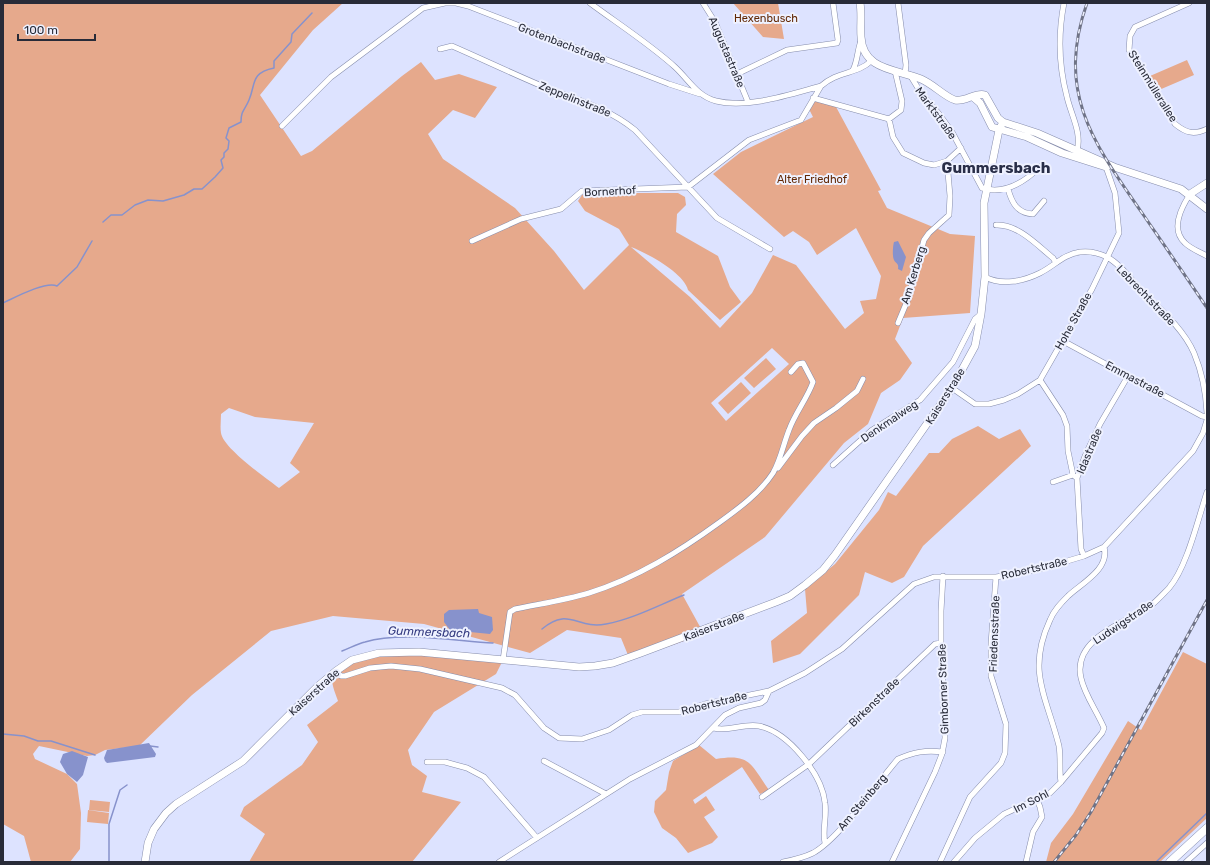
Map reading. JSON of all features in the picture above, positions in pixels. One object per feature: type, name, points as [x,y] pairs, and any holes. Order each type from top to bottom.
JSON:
[{"type":"main road","points":[[1170,862],[1207,828]]},
{"type":"street","name":"Grotenbachstraße","points":[[282,126],[331,77],[423,6],[445,3],[456,3],[468,6],[669,84],[722,102],[748,102],[821,86]]},
{"type":"street","points":[[590,3],[675,67],[700,94]]},
{"type":"street","name":"Augustastraße","points":[[703,3],[716,22],[748,102]]},
{"type":"street","points":[[737,74],[787,50],[837,43],[838,40],[833,3]]},
{"type":"street","points":[[860,3],[861,41],[865,53],[871,61],[878,66],[927,81],[954,100],[973,97],[978,94],[985,95],[998,118],[1003,122],[1018,126],[1106,168],[1114,167]]},
{"type":"street","points":[[898,3],[908,74]]},
{"type":"street","points":[[1064,3],[1061,70],[1067,98],[1079,138],[1076,154]]},
{"type":"street","name":"Steinmüllerallee","points":[[1189,3],[1135,28],[1130,36],[1129,50],[1176,124],[1182,130],[1189,133],[1201,132],[1207,129]]},
{"type":"street","points":[[853,70],[857,62],[858,49],[861,41]]},
{"type":"street","name":"Zeppelinstraße","points":[[440,49],[452,46],[502,70],[589,103],[620,118],[635,130],[688,187]]},
{"type":"street","points":[[770,249],[717,218],[688,187],[749,140],[801,120],[821,86],[838,75],[863,67],[871,61]]},
{"type":"street","points":[[889,119],[901,110],[902,101],[895,71]]},
{"type":"street","name":"Marktstraße","points":[[908,74],[945,122],[972,167],[982,188],[987,189]]},
{"type":"street","points":[[973,97],[980,104],[992,127],[1168,183],[1190,194],[1207,208]]},
{"type":"street","points":[[813,98],[889,119]]},
{"type":"street","points":[[889,119],[893,137],[903,153],[924,163],[934,165],[947,161],[961,148]]},
{"type":"street","name":"Kaiserstraße","points":[[145,862],[148,843],[154,829],[166,813],[176,804],[243,761],[317,687],[352,660],[379,653],[419,652],[579,667],[613,662],[790,596],[823,570],[952,388],[974,346],[981,314],[985,277],[984,203],[999,130],[1003,122]]},
{"type":"street","name":"Am Kerberg","points":[[898,323],[908,298],[924,240],[929,233],[949,215],[950,196],[947,161]]},
{"type":"street","points":[[987,189],[996,191],[1008,189],[1020,184],[1042,166]]},
{"type":"street","name":"Hohe Straße","points":[[952,388],[975,404],[989,404],[1018,394],[1040,380],[1108,258],[1119,233],[1115,193],[1106,168]]},
{"type":"street","points":[[1207,183],[1190,194],[1178,218],[1180,236],[1185,243],[1207,256]]},
{"type":"street","name":"Bornerhof","points":[[472,241],[521,219],[561,209],[582,190],[688,187]]},
{"type":"street","points":[[1008,189],[1013,205],[1024,213],[1033,214],[1044,201]]},
{"type":"street","points":[[996,224],[1003,224],[1022,233],[1053,258],[1056,263]]},
{"type":"street","name":"Lebrechtstraße","points":[[985,277],[993,281],[1018,280],[1041,273],[1066,256],[1080,252],[1091,252],[1108,258],[1162,310],[1187,340],[1199,364],[1206,398],[1207,413]]},
{"type":"street","name":"Denkmalweg","points":[[833,465],[872,430],[922,398],[953,362],[975,319],[981,314]]},
{"type":"street","name":"Emmastraße","points":[[1063,341],[1207,418]]},
{"type":"street","points":[[772,474],[779,462],[789,429],[808,396],[813,382],[803,363],[798,364],[791,372]]},
{"type":"street","name":"Idastraße","points":[[1084,556],[1081,549],[1075,476],[1100,424],[1128,376]]},
{"type":"street","points":[[503,660],[510,612],[515,609],[589,593],[664,560],[684,548],[738,509],[772,474],[814,423],[857,391],[864,379]]},
{"type":"street","points":[[1040,380],[1063,415],[1067,426],[1068,451],[1075,476],[1053,482]]},
{"type":"street","points":[[1084,556],[1104,547],[1193,451],[1207,425],[1207,418]]},
{"type":"street","name":"Ludwigstraße","points":[[1102,733],[1104,728],[1084,688],[1080,676],[1080,664],[1084,652],[1098,636],[1151,606],[1170,587],[1182,563],[1207,492]]},
{"type":"street","points":[[1062,782],[1059,746],[1040,684],[1038,666],[1040,646],[1042,638],[1056,609],[1069,595],[1091,577],[1100,566],[1106,553],[1104,547]]},
{"type":"street","name":"Robertstraße","points":[[336,671],[341,676],[345,676],[370,668],[391,666],[420,670],[502,688],[515,695],[544,728],[559,738],[582,739],[609,730],[632,715],[642,712],[679,712],[769,691],[805,673],[842,649],[914,584],[934,577],[943,576],[996,577],[1044,568],[1084,556]]},
{"type":"street","name":"Gimborner Straße","points":[[892,862],[908,833],[943,752],[945,738],[941,611],[943,576]]},
{"type":"street","name":"Friedensstraße","points":[[940,862],[970,797],[1000,763],[1005,753],[1007,742],[1006,724],[991,676],[991,644],[996,577]]},
{"type":"street","name":"Birkenstraße","points":[[762,797],[809,764],[935,644],[941,643]]},
{"type":"street","points":[[499,862],[630,779],[696,745],[725,715],[733,710],[765,700],[769,691]]},
{"type":"street","points":[[714,728],[721,730],[742,726],[758,726],[773,730],[786,739],[809,764],[821,787],[825,802],[826,815],[823,834],[825,843]]},
{"type":"street","name":"Im Sohl","points":[[954,862],[975,838],[1004,814],[1050,793],[1062,782],[1102,733]]},
{"type":"street","name":"Am Steinberg","points":[[783,862],[804,857],[814,852],[825,843],[852,815],[898,759],[913,752],[943,752]]},
{"type":"street","points":[[544,761],[606,794]]},
{"type":"street","points":[[427,762],[445,762],[467,768],[484,777],[537,838]]},
{"type":"street","points":[[1026,862],[1033,832],[1042,817],[1037,800]]},
{"type":"street","points":[[1186,862],[1207,843]]},
{"type":"green space","name":"Alter Friedhof","points":[[3,3],[343,3],[313,30],[260,95],[301,156],[312,151],[421,62],[435,80],[459,74],[497,87],[475,118],[453,110],[428,134],[443,159],[515,208],[554,251],[584,290],[629,245],[619,229],[585,211],[578,201],[582,195],[590,193],[678,193],[685,197],[686,205],[677,214],[676,232],[718,256],[730,287],[741,302],[720,320],[688,290],[680,277],[664,264],[631,247],[690,297],[720,328],[752,293],[773,255],[796,265],[845,329],[864,313],[860,301],[876,299],[881,276],[856,228],[817,255],[809,242],[793,231],[784,237],[713,174],[741,152],[813,117],[808,107],[816,101],[835,105],[881,190],[878,191],[887,208],[950,234],[975,236],[970,313],[903,318],[895,339],[912,363],[900,380],[881,393],[868,424],[844,443],[765,537],[682,594],[704,634],[630,660],[621,638],[567,630],[530,653],[424,624],[333,616],[271,631],[192,695],[139,746],[105,750],[95,755],[87,756],[39,746],[33,754],[35,759],[67,774],[77,784],[81,813],[80,849],[70,862],[31,862],[24,836],[3,824]],"holes":[[[772,348],[789,364],[726,421],[711,403]],[[229,408],[255,417],[314,423],[290,463],[300,472],[279,488],[255,470],[229,447],[221,433],[221,414]]]},
{"type":"green space","name":"Hexenbusch","points":[[733,3],[778,3],[784,39],[763,37]]},
{"type":"green space","points":[[1187,60],[1194,75],[1159,90],[1150,76]]},
{"type":"green space","points":[[766,358],[776,369],[754,388],[744,378]]},
{"type":"green space","points":[[741,382],[751,393],[728,414],[718,403]]},
{"type":"green space","points":[[978,426],[999,439],[1020,429],[1031,446],[923,546],[904,577],[892,583],[865,572],[859,595],[800,654],[773,663],[771,641],[807,613],[805,589],[835,564],[879,510],[888,492],[896,496],[929,453],[939,453],[952,439]]},
{"type":"green space","points":[[1183,652],[1207,664],[1207,818],[1160,862],[1046,862],[1051,843],[1073,814],[1128,721],[1141,730]]},
{"type":"green space","points":[[379,653],[503,660],[496,674],[434,712],[408,750],[412,765],[427,776],[422,792],[461,802],[412,862],[249,862],[265,834],[240,816],[244,807],[302,765],[318,742],[307,725],[338,701],[332,682],[334,673],[344,665]]},
{"type":"green space","points":[[699,745],[716,759],[737,758],[749,763],[769,790],[760,794],[742,767],[693,800],[695,804],[706,796],[715,810],[704,817],[718,837],[712,843],[688,853],[676,838],[662,828],[654,812],[655,801],[666,790],[669,772],[673,761]]},
{"type":"green space","points":[[90,800],[110,802],[109,812],[89,810]]},
{"type":"green space","points":[[88,810],[109,813],[108,824],[87,822]]},
{"type":"water","points":[[898,241],[906,257],[902,271],[898,269],[898,265],[893,256],[894,242]]},
{"type":"water","points":[[478,609],[479,613],[492,617],[493,630],[490,634],[450,630],[444,622],[444,614],[449,610]]},
{"type":"water","points":[[149,743],[156,754],[155,757],[107,763],[105,761],[104,758],[107,750]]},
{"type":"water","points":[[72,751],[88,757],[83,775],[77,782],[67,774],[60,762],[63,754]]},
{"type":"waterway","points":[[103,222],[111,215],[122,215],[135,205],[148,200],[163,201],[184,195],[194,189],[202,189],[215,177],[223,168],[221,160],[224,157],[224,153],[228,149],[229,141],[226,138],[229,128],[241,122],[242,112],[249,100],[257,76],[266,70],[274,68],[274,61],[291,42],[292,34],[312,13]]},
{"type":"waterway","points":[[3,303],[38,288],[52,285],[57,286],[77,267],[92,241]]},
{"type":"waterway","name":"Gummersbach","points":[[542,629],[551,622],[559,619],[573,620],[596,625],[616,622],[684,595]]},
{"type":"waterway","name":"Gummersbach","points":[[342,651],[365,642],[395,637],[493,643]]},
{"type":"waterway","points":[[3,734],[24,736],[38,741],[51,741],[95,755]]},
{"type":"waterway","points":[[150,746],[158,747]]},
{"type":"waterway","name":"Gummersbach","points":[[109,862],[109,824],[120,790],[127,785]]},
{"type":"waterway","points":[[1156,862],[1207,813]]},
{"type":"railway","points":[[1087,3],[1078,34],[1075,63],[1077,89],[1084,114],[1107,161],[1207,308]]},
{"type":"railway","points":[[1054,862],[1076,835],[1091,812],[1207,600]]},
{"type":"district","name":"Gummersbach","points":[[996,168]]}]
